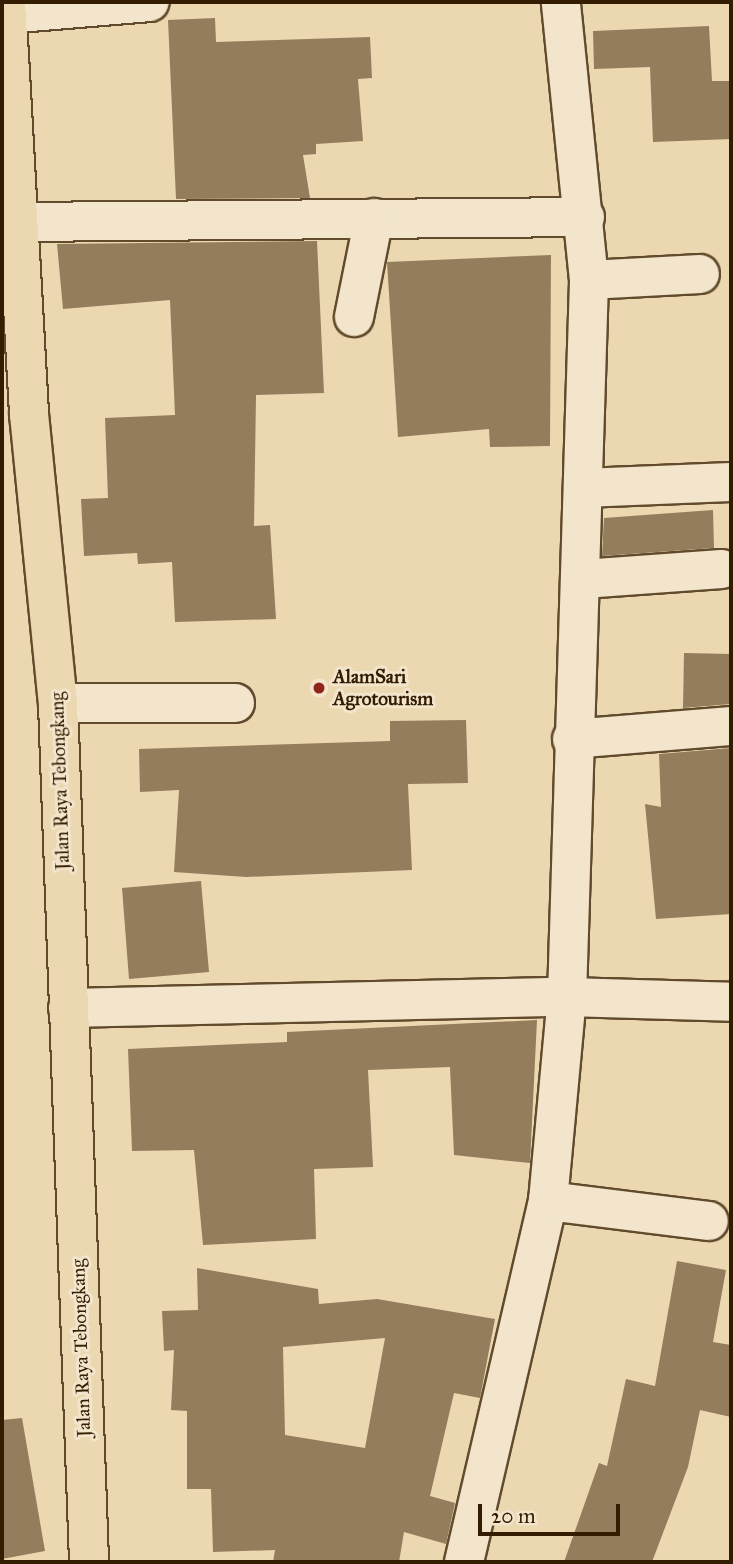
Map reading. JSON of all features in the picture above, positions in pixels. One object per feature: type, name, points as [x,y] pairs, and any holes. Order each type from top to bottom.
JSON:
[{"type":"main road","name":"Jalan Raya Tebongkang","points":[[7,8],[16,222],[10,274],[58,703],[86,1562]]},
{"type":"street","points":[[7,8],[149,2]]},
{"type":"street","points":[[464,1562],[548,1200],[566,997],[572,739],[583,579],[589,280],[585,217],[561,2]]},
{"type":"street","points":[[16,222],[585,217]]},
{"type":"street","points":[[354,317],[374,218]]},
{"type":"street","points":[[589,280],[700,274]]},
{"type":"street","points":[[583,488],[731,482]]},
{"type":"street","points":[[583,579],[722,569]]},
{"type":"street","points":[[58,703],[235,704]]},
{"type":"street","points":[[572,739],[731,726]]},
{"type":"street","points":[[68,1008],[566,997],[731,1002]]},
{"type":"street","points":[[548,1200],[709,1221]]},
{"type":"building","points":[[215,18],[216,42],[370,37],[372,78],[358,79],[363,141],[316,144],[316,154],[303,155],[310,198],[176,199],[168,20]]},
{"type":"building","points":[[709,26],[712,81],[731,81],[731,139],[653,142],[650,67],[594,69],[593,31]]},
{"type":"building","points":[[317,241],[324,393],[256,395],[254,526],[270,525],[276,619],[175,622],[172,562],[138,564],[137,553],[84,556],[81,499],[108,498],[105,418],[175,415],[170,300],[63,309],[57,244]]},
{"type":"building","points":[[551,255],[550,446],[490,447],[489,429],[398,437],[387,262]]},
{"type":"building","points":[[713,510],[714,548],[602,556],[604,518]]},
{"type":"building","points":[[684,653],[731,654],[731,704],[683,708]]},
{"type":"building","points":[[466,720],[468,783],[408,784],[412,870],[246,877],[174,872],[179,790],[140,792],[139,749],[390,741],[390,721]]},
{"type":"building","points":[[731,748],[731,914],[656,919],[645,804],[661,807],[659,754]]},
{"type":"building","points":[[201,881],[209,972],[129,979],[122,888]]},
{"type":"building","points":[[537,1020],[530,1163],[454,1155],[450,1067],[368,1070],[373,1167],[314,1169],[316,1239],[203,1245],[194,1150],[132,1151],[128,1049],[287,1042],[287,1032]]},
{"type":"building","points":[[677,1261],[726,1270],[713,1342],[731,1345],[731,1417],[700,1410],[688,1467],[652,1562],[564,1562],[599,1463],[607,1466],[626,1379],[655,1386]]},
{"type":"building","points":[[197,1268],[318,1289],[319,1304],[377,1299],[495,1319],[480,1398],[454,1393],[430,1496],[455,1503],[446,1544],[404,1532],[399,1562],[273,1562],[275,1550],[213,1552],[211,1489],[187,1489],[187,1411],[171,1410],[174,1350],[164,1351],[162,1311],[198,1310]],"holes":[[[385,1338],[365,1448],[285,1435],[283,1347]]]},
{"type":"building","points":[[22,1418],[45,1551],[2,1559],[2,1420]]},
{"type":"place","name":"AlamSari Agrotourism","points":[[319,688]]}]
